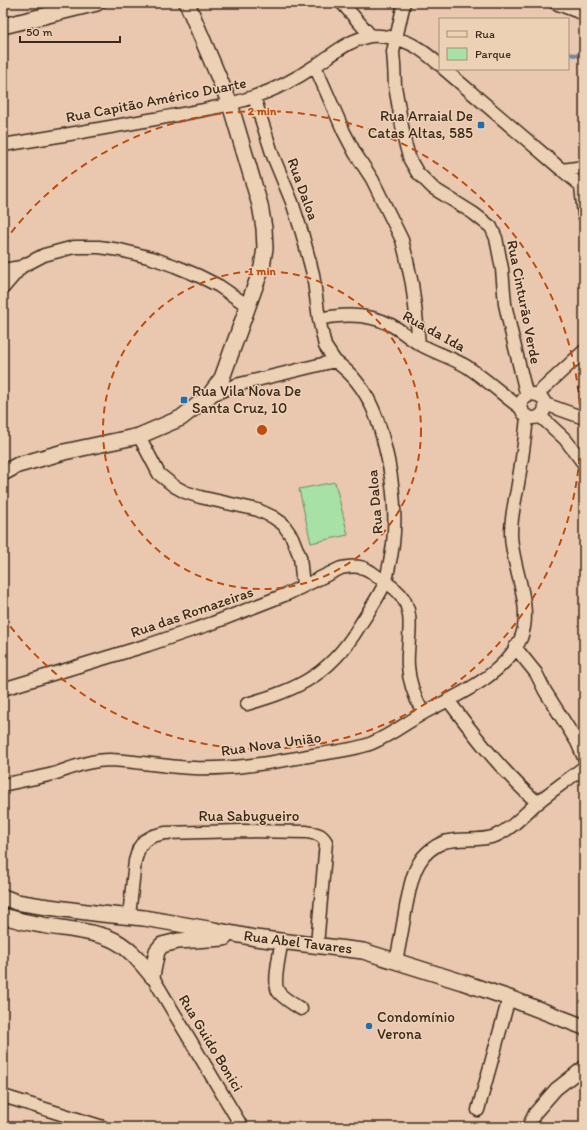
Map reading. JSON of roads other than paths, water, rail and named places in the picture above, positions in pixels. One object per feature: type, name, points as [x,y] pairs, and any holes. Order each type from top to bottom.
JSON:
[{"type":"street","points":[[3,26],[97,3]]},
{"type":"street","points":[[187,3],[230,104],[260,205],[264,228],[265,248],[262,267],[222,378],[209,396]]},
{"type":"street","points":[[342,3],[370,36]]},
{"type":"street","name":"Rua Cinturão Verde","points":[[404,3],[393,52],[395,86],[405,143],[410,160],[416,172],[433,188],[473,213],[491,227],[496,238],[502,268],[511,331],[531,396]]},
{"type":"street","points":[[555,3],[584,14]]},
{"type":"street","name":"Rua Capitão Américo Duarte","points":[[3,145],[134,123],[230,104],[254,97],[290,81],[353,41],[370,36],[396,38],[409,42],[439,64]]},
{"type":"street","points":[[315,66],[344,132],[355,153],[372,179],[402,240],[412,284],[419,344]]},
{"type":"street","points":[[445,70],[583,187],[584,214]]},
{"type":"street","name":"Rua Daloa","points":[[247,704],[274,696],[307,681],[325,668],[339,655],[355,634],[385,582],[394,542],[395,518],[393,489],[384,440],[369,401],[357,382],[335,361],[325,346],[319,319],[313,274],[307,250],[292,202],[273,156],[254,97]]},
{"type":"street","points":[[562,170],[584,167]]},
{"type":"street","points":[[3,270],[21,267],[44,255],[74,247],[99,246],[152,258],[199,276],[219,286],[248,306]]},
{"type":"street","points":[[3,288],[21,267]]},
{"type":"street","name":"Rua da Ida","points":[[319,319],[351,315],[375,318],[391,325],[432,352],[456,361],[472,370],[525,412]]},
{"type":"street","points":[[584,351],[531,396],[524,400],[522,404],[525,412],[526,436],[513,512],[511,534],[525,607],[525,623],[521,638],[515,647],[536,673],[584,758]]},
{"type":"street","points":[[3,473],[18,465],[64,452],[139,436],[181,418],[209,396],[236,385],[335,361]]},
{"type":"street","points":[[525,412],[531,418],[540,416],[545,408],[545,404],[540,396],[531,396]]},
{"type":"street","points":[[545,404],[584,418]]},
{"type":"street","points":[[540,416],[565,439],[584,464]]},
{"type":"street","points":[[139,436],[159,474],[174,486],[185,492],[200,497],[258,510],[273,517],[283,524],[292,537],[300,558],[303,586]]},
{"type":"street","name":"Rua das Romazeiras","points":[[3,689],[148,645],[213,623],[281,597],[341,568],[359,567],[368,570],[401,595],[407,607],[409,614],[409,679],[413,693],[423,713]]},
{"type":"street","name":"Rua Nova União","points":[[3,785],[51,774],[87,763],[110,760],[190,768],[244,767],[370,744],[487,678],[503,663],[515,647]]},
{"type":"street","points":[[448,700],[473,733],[500,764],[524,791],[538,803]]},
{"type":"street","points":[[396,961],[411,884],[418,864],[426,854],[444,842],[494,836],[512,826],[538,803],[584,767]]},
{"type":"street","name":"Rua Sabugueiro","points":[[129,916],[135,861],[139,848],[144,841],[153,836],[165,833],[241,831],[306,832],[323,837],[326,842],[317,945]]},
{"type":"street","name":"Rua Abel Tavares","points":[[3,897],[16,902],[40,906],[129,916],[255,938],[363,951],[509,998],[584,1027]]},
{"type":"street","points":[[3,916],[27,923],[90,933],[109,938],[124,946],[135,956],[152,976]]},
{"type":"street","points":[[152,976],[157,951],[162,945],[178,941],[205,938],[255,938]]},
{"type":"street","points":[[282,941],[276,982],[278,991],[290,1002],[301,1009]]},
{"type":"street","name":"Rua Guido Bonici","points":[[152,976],[242,1127]]},
{"type":"street","points":[[478,1110],[509,998]]},
{"type":"street","points":[[528,1127],[534,1113],[556,1089],[584,1067]]},
{"type":"street","points":[[3,1096],[103,1127]]},
{"type":"waterway","points":[[569,54],[584,56]]},
{"type":"place","name":"Rua Arraial De Catas Altas, 585","points":[[481,125]]},
{"type":"place","name":"Rua Vila Nova De Santa Cruz, 10","points":[[184,400]]},
{"type":"place","name":"Condomínio Verona","points":[[369,1026]]}]
